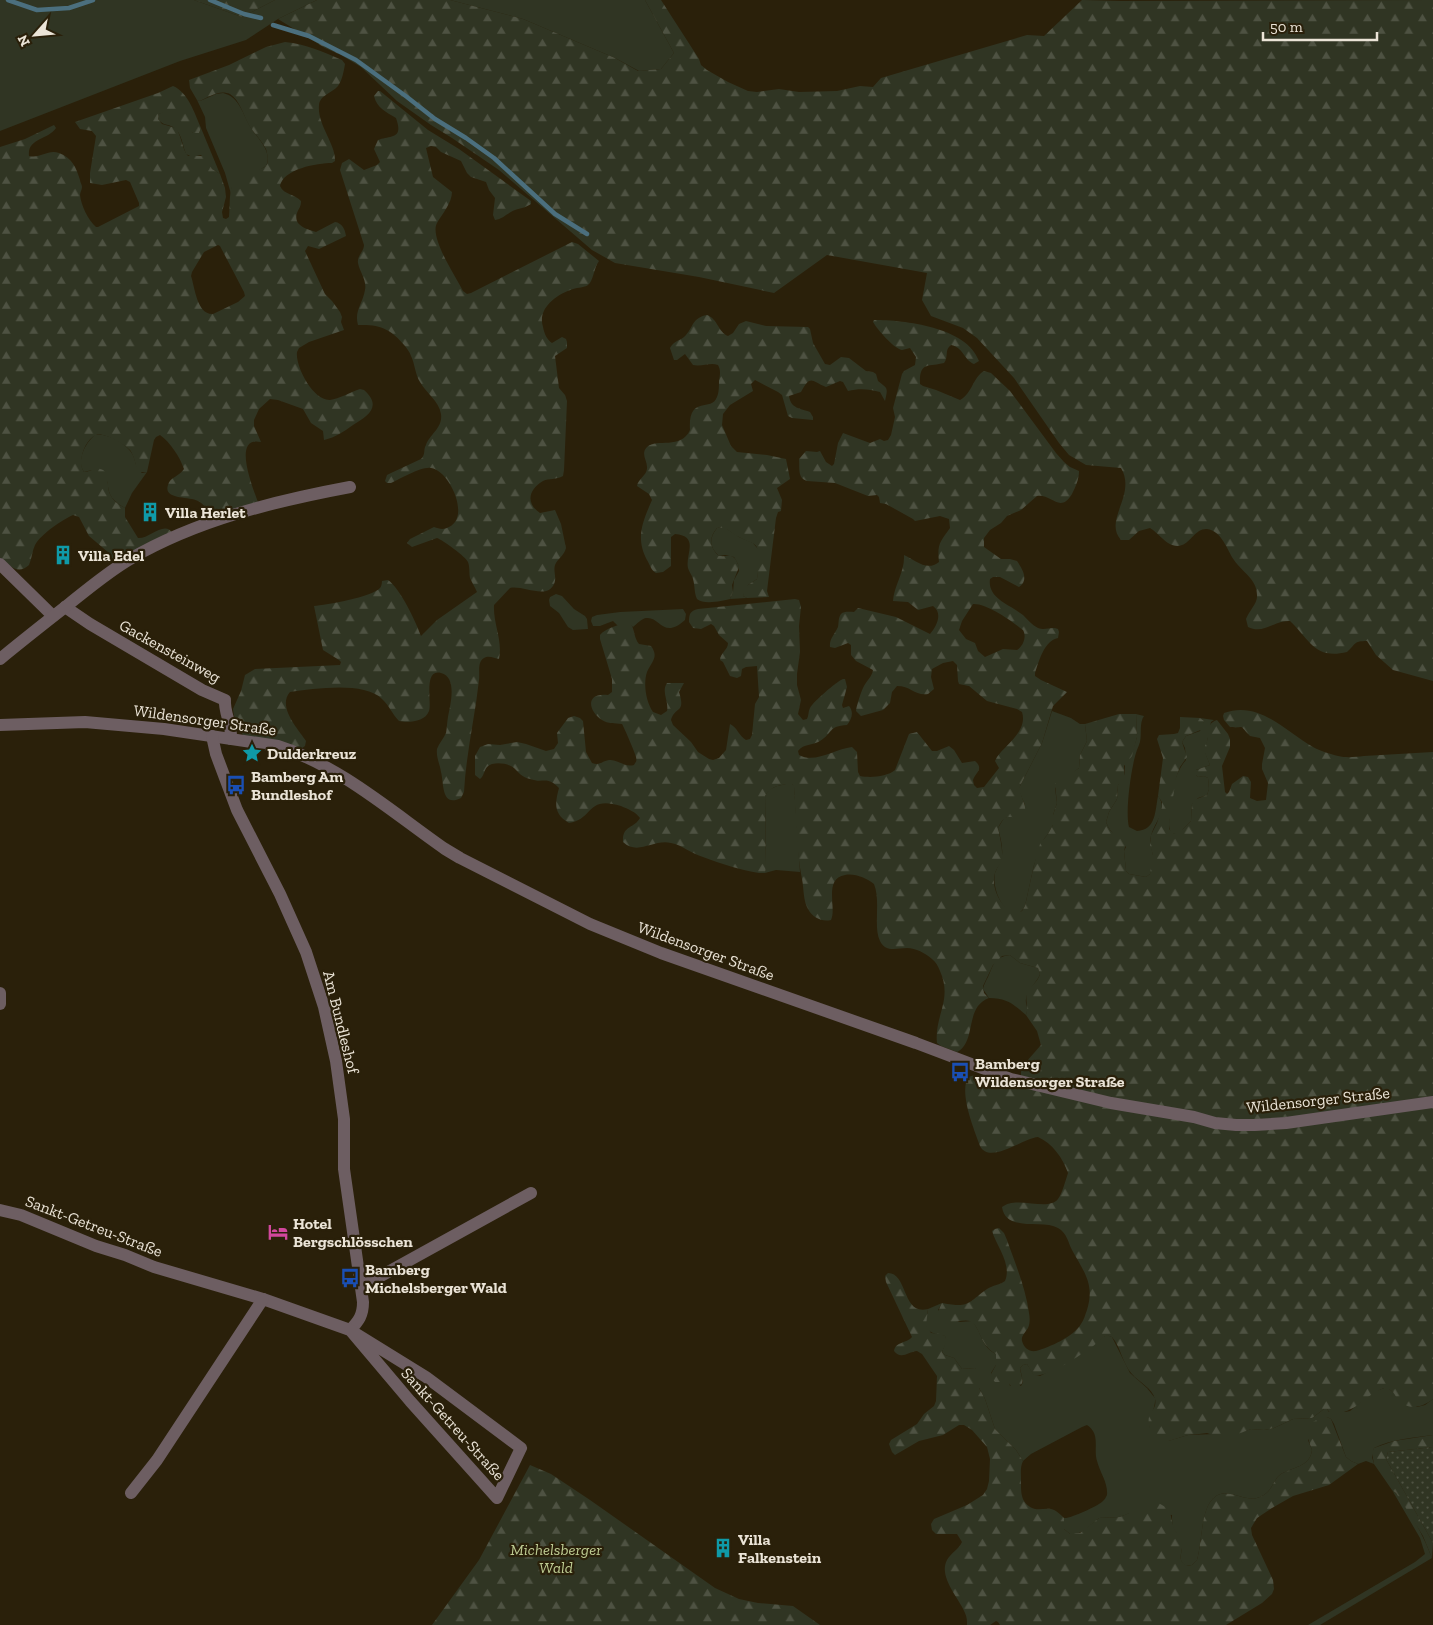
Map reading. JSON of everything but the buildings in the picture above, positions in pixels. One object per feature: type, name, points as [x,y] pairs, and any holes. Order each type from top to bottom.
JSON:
[{"type":"street","points":[[0,659],[103,577],[130,559],[159,544],[200,526],[275,503],[350,487]]},
{"type":"street","points":[[0,564],[53,616]]},
{"type":"street","name":"Gackensteinweg","points":[[65,606],[90,624],[202,690],[225,700],[224,706],[232,728],[232,739]]},
{"type":"street","name":"Wildensorger Straße","points":[[0,725],[85,722],[155,728],[278,746],[300,753],[333,770],[460,858],[590,924],[660,953],[916,1042],[1011,1079],[1111,1103],[1194,1117],[1215,1123],[1236,1125],[1286,1123],[1433,1102]]},
{"type":"street","name":"Am Bundleshof","points":[[212,736],[216,754],[237,810],[280,894],[306,952],[324,1007],[336,1061],[344,1118],[344,1169],[363,1302],[363,1313],[350,1330]]},
{"type":"street","points":[[361,1287],[531,1193]]},
{"type":"street","name":"Sankt-Getreu-Straße","points":[[0,1210],[21,1215],[96,1246],[154,1267],[263,1299],[350,1330],[426,1377],[521,1448],[498,1498],[410,1401],[350,1330]]},
{"type":"street","points":[[131,1493],[157,1460],[263,1299]]},
{"type":"green space","points":[[0,0],[194,0],[242,17],[275,0],[317,0],[278,19],[246,40],[180,61],[0,131]]},
{"type":"green space","points":[[194,0],[275,0],[242,17]]},
{"type":"green space","points":[[317,0],[450,0],[523,19],[615,58],[638,71],[661,69],[674,53],[645,0],[661,0],[701,65],[707,70],[748,91],[757,92],[779,89],[799,92],[837,91],[860,86],[873,87],[881,78],[1027,35],[1044,36],[1082,0],[1433,0],[1433,681],[1393,670],[1376,655],[1367,641],[1357,642],[1347,652],[1327,653],[1314,647],[1290,621],[1259,629],[1248,627],[1246,619],[1257,598],[1255,584],[1234,560],[1217,533],[1212,530],[1203,529],[1182,545],[1177,546],[1169,543],[1150,528],[1139,531],[1129,540],[1121,540],[1116,532],[1116,524],[1125,488],[1125,478],[1121,468],[1086,465],[1069,455],[1014,378],[977,338],[963,328],[931,316],[922,300],[927,273],[827,255],[774,293],[699,277],[615,263],[592,250],[499,170],[397,101],[361,67],[325,48],[278,19]]},
{"type":"green space","points":[[450,0],[645,0],[674,53],[661,69],[639,71],[615,58],[523,19]]},
{"type":"green space","points":[[285,42],[300,45],[342,60],[345,64],[339,84],[322,99],[319,105],[321,120],[333,148],[335,161],[294,171],[282,180],[280,186],[284,191],[301,201],[296,217],[299,224],[316,232],[335,222],[343,227],[346,236],[319,249],[308,246],[305,251],[325,294],[340,312],[344,330],[309,342],[299,348],[297,358],[302,374],[317,395],[324,399],[330,400],[360,389],[364,390],[372,401],[371,411],[343,432],[324,440],[323,431],[311,423],[303,409],[270,399],[259,409],[254,420],[254,426],[261,442],[252,442],[247,447],[246,456],[250,478],[259,505],[212,519],[203,504],[194,499],[178,497],[167,490],[169,482],[184,469],[174,450],[160,435],[154,440],[147,472],[138,472],[130,450],[109,437],[96,435],[88,442],[83,452],[81,463],[84,472],[98,469],[106,473],[110,494],[116,503],[125,508],[125,517],[138,538],[143,538],[166,528],[173,534],[115,566],[109,553],[89,536],[79,517],[73,515],[42,536],[34,547],[29,565],[21,569],[14,568],[0,558],[0,147],[25,139],[54,125],[56,128],[52,132],[31,146],[29,156],[33,157],[55,152],[70,160],[77,171],[82,185],[80,195],[83,208],[90,220],[98,227],[139,206],[139,203],[130,182],[126,180],[102,185],[90,183],[96,136],[92,131],[80,129],[75,122],[173,86],[187,98],[201,128],[199,133],[190,131],[170,110],[159,114],[158,119],[162,124],[176,128],[188,156],[204,156],[212,169],[220,174],[225,188],[226,197],[222,212],[223,218],[226,219],[229,217],[232,186],[244,174],[265,167],[268,161],[266,149],[250,127],[239,104],[230,94],[222,92],[200,101],[197,100],[190,88],[189,80],[229,65],[266,47]],"holes":[[[218,245],[245,296],[238,302],[213,314],[203,310],[200,306],[191,276],[204,252]]]},
{"type":"green space","points":[[378,91],[428,130],[459,149],[531,201],[531,204],[495,220],[493,215],[495,198],[486,182],[471,177],[461,161],[441,152],[436,147],[426,148],[433,177],[452,192],[452,196],[437,223],[437,238],[463,291],[467,294],[471,293],[572,242],[578,244],[599,261],[590,283],[585,287],[567,291],[555,298],[546,308],[542,320],[543,329],[550,342],[552,343],[562,337],[567,342],[567,348],[555,356],[559,388],[567,401],[564,470],[563,476],[545,480],[538,484],[532,492],[531,501],[535,509],[540,513],[555,510],[561,524],[566,548],[555,565],[555,582],[551,589],[540,592],[510,588],[494,605],[500,645],[499,659],[487,657],[480,662],[464,792],[461,798],[455,800],[450,800],[445,793],[437,755],[437,749],[446,733],[452,692],[450,680],[441,673],[435,673],[430,681],[430,707],[427,715],[420,720],[411,722],[399,721],[382,699],[374,693],[363,690],[338,688],[290,692],[286,704],[287,711],[306,741],[305,746],[302,748],[245,738],[235,722],[233,709],[241,691],[245,675],[255,669],[340,665],[341,662],[339,660],[323,650],[314,606],[368,594],[380,588],[382,581],[388,580],[398,590],[412,614],[421,636],[437,620],[477,592],[470,578],[468,562],[449,545],[437,538],[412,547],[407,543],[410,539],[434,527],[445,529],[455,522],[458,514],[458,504],[455,494],[444,477],[438,471],[427,468],[391,483],[385,481],[387,475],[421,459],[428,441],[440,423],[441,414],[438,405],[420,382],[410,353],[400,340],[395,335],[379,327],[358,325],[357,320],[365,286],[358,263],[364,245],[340,170],[342,163],[349,159],[364,170],[377,165],[380,162],[374,149],[378,140],[391,137],[397,133],[398,125],[396,118],[382,109],[375,100],[374,96]]},
{"type":"green space","points":[[223,93],[229,95],[237,102],[251,128],[264,146],[268,156],[266,166],[232,187],[231,194],[225,173],[206,128],[205,117],[197,100],[200,101]]},
{"type":"green space","points":[[166,110],[172,110],[193,133],[199,133],[201,128],[220,174],[212,169],[201,155],[192,157],[186,154],[176,129],[158,119],[159,114]]},
{"type":"green space","points":[[707,315],[714,319],[722,332],[728,336],[733,333],[739,324],[746,321],[766,326],[808,327],[813,343],[825,364],[830,365],[841,357],[849,358],[866,371],[876,374],[878,381],[884,386],[887,393],[885,401],[880,392],[864,389],[848,391],[843,382],[840,381],[826,387],[812,380],[807,383],[801,392],[789,396],[794,406],[810,412],[813,420],[792,418],[788,416],[782,395],[755,380],[751,384],[753,391],[730,405],[723,414],[722,425],[731,446],[737,452],[786,459],[790,479],[777,488],[782,500],[781,511],[778,512],[776,518],[767,591],[769,597],[747,598],[743,596],[745,587],[757,579],[758,550],[753,543],[726,529],[717,528],[711,538],[713,549],[719,556],[734,557],[739,567],[732,585],[733,592],[730,599],[722,601],[708,602],[697,599],[693,579],[688,568],[690,547],[687,538],[675,534],[671,537],[671,566],[663,572],[656,573],[647,560],[641,544],[643,522],[652,500],[649,494],[637,486],[647,469],[644,455],[645,450],[647,447],[657,443],[681,440],[690,430],[690,419],[696,408],[714,402],[718,395],[720,369],[718,365],[693,365],[685,354],[674,360],[670,348],[673,343],[686,335],[696,320]]},
{"type":"green space","points":[[874,320],[887,320],[917,324],[948,333],[962,340],[972,349],[979,361],[974,364],[958,348],[951,345],[944,363],[923,368],[920,384],[960,400],[967,394],[980,374],[984,371],[991,373],[1010,391],[1064,462],[1079,471],[1076,485],[1068,500],[1060,503],[1037,496],[1021,510],[1007,516],[1001,523],[990,530],[984,538],[984,547],[1001,559],[1017,561],[1024,575],[1024,581],[1019,587],[1000,577],[990,579],[992,592],[996,597],[1023,615],[1038,628],[1058,629],[1058,638],[1046,647],[1038,663],[1035,676],[1067,692],[1053,706],[1042,743],[1020,786],[1025,814],[1018,818],[1006,818],[998,828],[1002,847],[1002,859],[995,873],[994,885],[999,898],[1007,908],[1017,913],[1022,911],[1025,906],[1040,844],[1053,825],[1053,815],[1057,803],[1055,784],[1079,768],[1080,755],[1087,741],[1085,724],[1119,714],[1136,714],[1137,737],[1132,756],[1124,766],[1125,779],[1118,785],[1117,799],[1109,812],[1106,822],[1111,831],[1126,843],[1124,851],[1126,871],[1129,874],[1146,877],[1150,874],[1153,855],[1150,845],[1151,835],[1162,807],[1162,802],[1158,796],[1163,758],[1157,739],[1159,735],[1178,733],[1180,717],[1200,718],[1204,721],[1203,729],[1186,736],[1182,742],[1187,757],[1180,767],[1176,778],[1169,824],[1169,829],[1174,834],[1191,821],[1194,800],[1207,795],[1209,789],[1208,778],[1204,776],[1198,777],[1196,770],[1210,765],[1205,753],[1205,746],[1210,724],[1217,720],[1230,739],[1230,747],[1222,766],[1225,792],[1227,794],[1232,784],[1243,776],[1248,777],[1251,782],[1250,798],[1257,801],[1266,800],[1268,783],[1262,769],[1265,748],[1260,738],[1250,736],[1241,727],[1230,727],[1224,720],[1224,713],[1237,710],[1260,714],[1271,719],[1313,747],[1341,757],[1433,752],[1433,1399],[1425,1404],[1416,1407],[1407,1406],[1399,1401],[1391,1391],[1384,1388],[1354,1408],[1340,1413],[1331,1414],[1327,1409],[1324,1409],[1312,1418],[1293,1419],[1274,1428],[1264,1430],[1251,1429],[1225,1439],[1207,1433],[1188,1435],[1162,1443],[1153,1436],[1149,1425],[1149,1417],[1154,1409],[1155,1399],[1148,1388],[1129,1370],[1118,1345],[1112,1337],[1105,1336],[1072,1360],[1048,1373],[1034,1376],[1027,1364],[1023,1365],[1020,1368],[1022,1383],[1013,1389],[1008,1382],[995,1382],[991,1374],[996,1365],[996,1354],[986,1346],[973,1323],[966,1320],[951,1323],[944,1321],[939,1312],[942,1303],[967,1304],[987,1289],[1005,1281],[1007,1268],[992,1231],[999,1228],[1004,1233],[1023,1285],[1030,1321],[1022,1339],[1027,1349],[1036,1351],[1042,1349],[1061,1341],[1073,1333],[1083,1321],[1090,1293],[1087,1278],[1063,1232],[1051,1226],[1018,1223],[1010,1220],[1005,1215],[1002,1207],[1016,1203],[1047,1204],[1053,1203],[1058,1199],[1068,1173],[1060,1157],[1048,1143],[1038,1137],[999,1152],[991,1153],[985,1151],[980,1146],[966,1102],[965,1093],[968,1077],[975,1075],[1010,1084],[1022,1078],[1021,1070],[1041,1045],[1037,1031],[1026,1015],[1027,994],[1039,977],[1038,968],[1020,963],[1010,955],[1002,956],[993,965],[983,986],[984,993],[989,998],[981,1002],[976,1009],[967,1041],[957,1052],[937,1043],[938,1024],[945,991],[938,967],[932,959],[917,950],[889,948],[882,945],[877,929],[877,898],[874,884],[860,876],[845,875],[838,878],[832,888],[831,920],[818,919],[812,915],[806,906],[798,856],[794,787],[792,784],[773,788],[765,796],[766,867],[765,873],[759,873],[699,856],[671,843],[664,842],[634,848],[629,846],[623,842],[624,833],[640,818],[634,812],[610,803],[596,805],[577,821],[569,823],[560,816],[556,808],[559,788],[555,784],[525,777],[508,765],[493,764],[487,767],[480,779],[475,775],[475,756],[480,747],[488,744],[500,745],[517,742],[546,751],[554,749],[558,743],[557,733],[568,718],[574,716],[583,721],[586,752],[592,763],[597,764],[612,760],[631,766],[634,765],[636,761],[635,755],[622,724],[609,723],[602,720],[597,716],[591,703],[592,699],[596,696],[608,695],[612,692],[612,679],[600,635],[610,628],[627,624],[631,624],[639,644],[651,646],[655,656],[647,672],[645,682],[647,698],[653,712],[661,715],[667,711],[665,686],[667,683],[684,683],[679,692],[681,707],[671,720],[673,725],[691,742],[698,752],[709,759],[719,758],[726,750],[730,724],[746,740],[750,739],[752,735],[755,704],[759,697],[757,666],[742,669],[741,676],[737,678],[730,676],[720,660],[728,643],[711,624],[701,629],[693,628],[689,622],[690,613],[698,609],[795,599],[799,600],[801,607],[797,685],[801,700],[798,714],[803,720],[807,719],[812,705],[843,679],[845,679],[847,687],[842,705],[843,708],[849,706],[852,713],[847,725],[834,728],[820,741],[803,747],[798,751],[799,755],[812,758],[852,747],[857,752],[860,776],[883,776],[895,770],[909,734],[917,732],[932,751],[949,746],[954,750],[962,763],[975,761],[979,768],[973,780],[974,785],[977,788],[984,787],[999,768],[995,761],[997,757],[1019,731],[1023,719],[1022,712],[987,701],[969,686],[959,684],[957,665],[953,661],[943,663],[932,669],[931,677],[934,689],[928,694],[920,694],[902,686],[897,686],[892,692],[890,703],[883,710],[861,716],[856,711],[857,706],[863,688],[873,670],[856,661],[851,655],[851,645],[848,643],[835,648],[830,647],[830,641],[838,627],[841,614],[854,612],[858,608],[896,617],[930,634],[938,620],[938,612],[933,606],[918,610],[908,602],[893,601],[903,567],[904,555],[921,564],[930,566],[939,562],[938,551],[950,528],[949,519],[940,516],[915,521],[886,504],[880,503],[877,495],[868,496],[835,483],[807,481],[800,475],[799,459],[806,451],[820,451],[826,462],[832,466],[838,443],[843,433],[870,443],[880,439],[888,440],[891,435],[895,417],[893,408],[902,374],[915,365],[916,357],[910,348],[902,350],[894,346],[873,322]],"holes":[[[973,604],[999,614],[1023,630],[1023,644],[1017,650],[1003,649],[985,657],[978,651],[975,643],[966,639],[959,630],[962,621]]]},
{"type":"green space","points":[[95,435],[105,435],[120,442],[131,452],[139,470],[142,473],[147,472],[132,493],[125,508],[112,498],[108,482],[92,470],[84,472],[82,468],[81,458],[83,452]]},
{"type":"green space","points":[[724,527],[739,537],[753,543],[758,549],[757,579],[748,585],[743,596],[747,598],[730,599],[734,580],[739,571],[738,564],[734,557],[719,556],[712,546],[711,539],[714,532],[717,528]]},
{"type":"green space","points":[[556,594],[562,596],[574,609],[585,616],[588,629],[573,630],[568,627],[559,613],[550,606],[550,597]]},
{"type":"green space","points":[[683,609],[686,614],[685,620],[672,628],[662,626],[651,618],[641,620],[633,627],[628,624],[618,626],[613,621],[600,626],[593,626],[591,621],[592,617],[597,615],[620,612]]},
{"type":"green space","points":[[1052,711],[1071,718],[1080,724],[1085,724],[1087,741],[1080,755],[1079,768],[1055,788],[1057,803],[1053,815],[1053,825],[1044,839],[1034,865],[1025,906],[1020,912],[1013,913],[1004,907],[996,890],[994,878],[1002,855],[998,828],[1004,818],[1014,817],[1025,805],[1019,791],[1020,786],[1042,743]]},
{"type":"green space","points":[[1136,714],[1144,716],[1140,742],[1134,760],[1128,801],[1129,827],[1137,831],[1148,827],[1154,819],[1158,796],[1162,806],[1160,816],[1151,836],[1150,843],[1153,862],[1150,874],[1146,877],[1129,874],[1126,871],[1124,851],[1126,847],[1112,833],[1106,822],[1109,812],[1117,799],[1118,785],[1125,774],[1125,763],[1132,753],[1137,737]]},
{"type":"green space","points":[[1200,718],[1214,720],[1211,722],[1205,752],[1210,765],[1196,770],[1198,777],[1204,776],[1208,778],[1209,789],[1207,795],[1198,798],[1192,804],[1191,821],[1179,833],[1174,834],[1169,827],[1170,807],[1177,774],[1186,760],[1185,748],[1182,742],[1186,736],[1200,731],[1204,721]]},
{"type":"green space","points":[[786,784],[794,786],[800,872],[776,870],[765,873],[765,796],[776,786]]},
{"type":"green space","points":[[1010,955],[1020,963],[1038,968],[1040,974],[1027,995],[1026,1015],[1009,1002],[989,998],[983,989],[995,962],[1001,957]]},
{"type":"green space","points":[[888,1273],[894,1275],[899,1280],[909,1301],[914,1306],[920,1309],[928,1309],[926,1325],[931,1333],[945,1336],[947,1341],[942,1352],[954,1358],[962,1369],[975,1368],[980,1374],[979,1388],[985,1399],[995,1429],[1016,1450],[1023,1461],[1021,1466],[1021,1489],[1022,1497],[1026,1504],[1035,1509],[1051,1509],[1058,1512],[1064,1518],[1064,1529],[1070,1534],[1080,1533],[1099,1518],[1120,1517],[1150,1504],[1158,1503],[1169,1510],[1174,1528],[1181,1539],[1181,1561],[1187,1566],[1192,1565],[1197,1560],[1203,1520],[1211,1501],[1216,1496],[1222,1494],[1251,1499],[1266,1493],[1281,1474],[1300,1466],[1311,1456],[1312,1450],[1307,1432],[1309,1425],[1313,1422],[1327,1417],[1331,1419],[1346,1457],[1358,1464],[1329,1485],[1293,1496],[1257,1518],[1251,1528],[1252,1535],[1273,1580],[1274,1589],[1272,1594],[1262,1603],[1226,1625],[1000,1625],[996,1621],[990,1625],[967,1625],[966,1614],[950,1587],[945,1573],[947,1560],[962,1542],[957,1534],[936,1534],[932,1530],[931,1524],[934,1519],[967,1505],[983,1495],[989,1481],[990,1459],[987,1447],[972,1430],[964,1425],[959,1425],[943,1435],[919,1441],[895,1455],[892,1452],[889,1444],[891,1440],[917,1424],[924,1414],[934,1406],[937,1376],[922,1354],[917,1351],[899,1355],[894,1351],[899,1344],[912,1337],[886,1282],[885,1276]]},
{"type":"green space","points":[[942,1303],[938,1310],[959,1322],[972,1321],[984,1343],[996,1354],[996,1365],[991,1373],[995,1382],[1009,1382],[1010,1386],[1021,1386],[1023,1382],[1020,1368],[1023,1365],[1027,1364],[1034,1375],[1040,1376],[1071,1360],[1103,1337],[1107,1335],[1112,1337],[1130,1373],[1155,1398],[1150,1428],[1168,1441],[1188,1435],[1239,1433],[1251,1429],[1264,1430],[1274,1428],[1293,1419],[1312,1418],[1324,1409],[1327,1409],[1329,1412],[1350,1411],[1371,1393],[1384,1388],[1388,1388],[1417,1407],[1425,1405],[1433,1399],[1433,1435],[1403,1439],[1381,1445],[1374,1448],[1372,1457],[1374,1464],[1366,1461],[1358,1464],[1346,1457],[1334,1424],[1327,1417],[1308,1440],[1312,1450],[1308,1460],[1300,1466],[1281,1474],[1262,1496],[1251,1499],[1222,1494],[1216,1496],[1211,1501],[1203,1521],[1197,1560],[1192,1565],[1186,1566],[1181,1560],[1181,1540],[1173,1527],[1172,1515],[1130,1513],[1120,1517],[1099,1518],[1085,1530],[1075,1535],[1070,1534],[1064,1529],[1064,1518],[1095,1506],[1102,1502],[1107,1495],[1104,1478],[1096,1456],[1094,1433],[1087,1425],[1031,1454],[1023,1461],[1016,1450],[995,1429],[985,1399],[979,1388],[979,1379],[975,1368],[962,1369],[954,1358],[945,1355],[942,1352],[946,1341],[945,1336],[931,1332],[927,1328],[928,1309]]},
{"type":"green space","points":[[1433,1435],[1433,1447],[1388,1452],[1386,1459],[1433,1543],[1432,1558],[1423,1536],[1404,1505],[1374,1464],[1372,1453],[1374,1448],[1394,1441]]},
{"type":"green space","points":[[1433,1447],[1433,1543],[1386,1459],[1388,1452]]},
{"type":"green space","name":"Michelsberger Wald","points":[[530,1465],[551,1474],[715,1588],[739,1599],[758,1603],[793,1606],[820,1625],[432,1625],[479,1560]]},
{"type":"green space","points":[[1392,1490],[1409,1511],[1432,1558],[1320,1625],[1308,1625],[1415,1562],[1425,1554],[1420,1538]]},
{"type":"waterway","points":[[8,0],[37,10],[69,8],[93,0]]},
{"type":"waterway","points":[[210,0],[244,14],[261,18]]},
{"type":"waterway","points":[[273,25],[309,36],[356,60],[435,119],[494,158],[555,214],[587,234]]},
{"type":"place","name":"Villa Herlet","points":[[150,512]]},
{"type":"place","name":"Villa Edel","points":[[63,555]]},
{"type":"place","name":"Dulderkreuz","points":[[252,753]]},
{"type":"place","name":"Bamberg Am Bundleshof","points":[[236,785]]},
{"type":"place","name":"Bamberg Wildensorger Straße","points":[[960,1072]]},
{"type":"place","name":"Hotel Bergschlösschen","points":[[278,1232]]},
{"type":"place","name":"Bamberg Michelsberger Wald","points":[[350,1278]]},
{"type":"place","name":"Villa Falkenstein","points":[[723,1548]]}]
